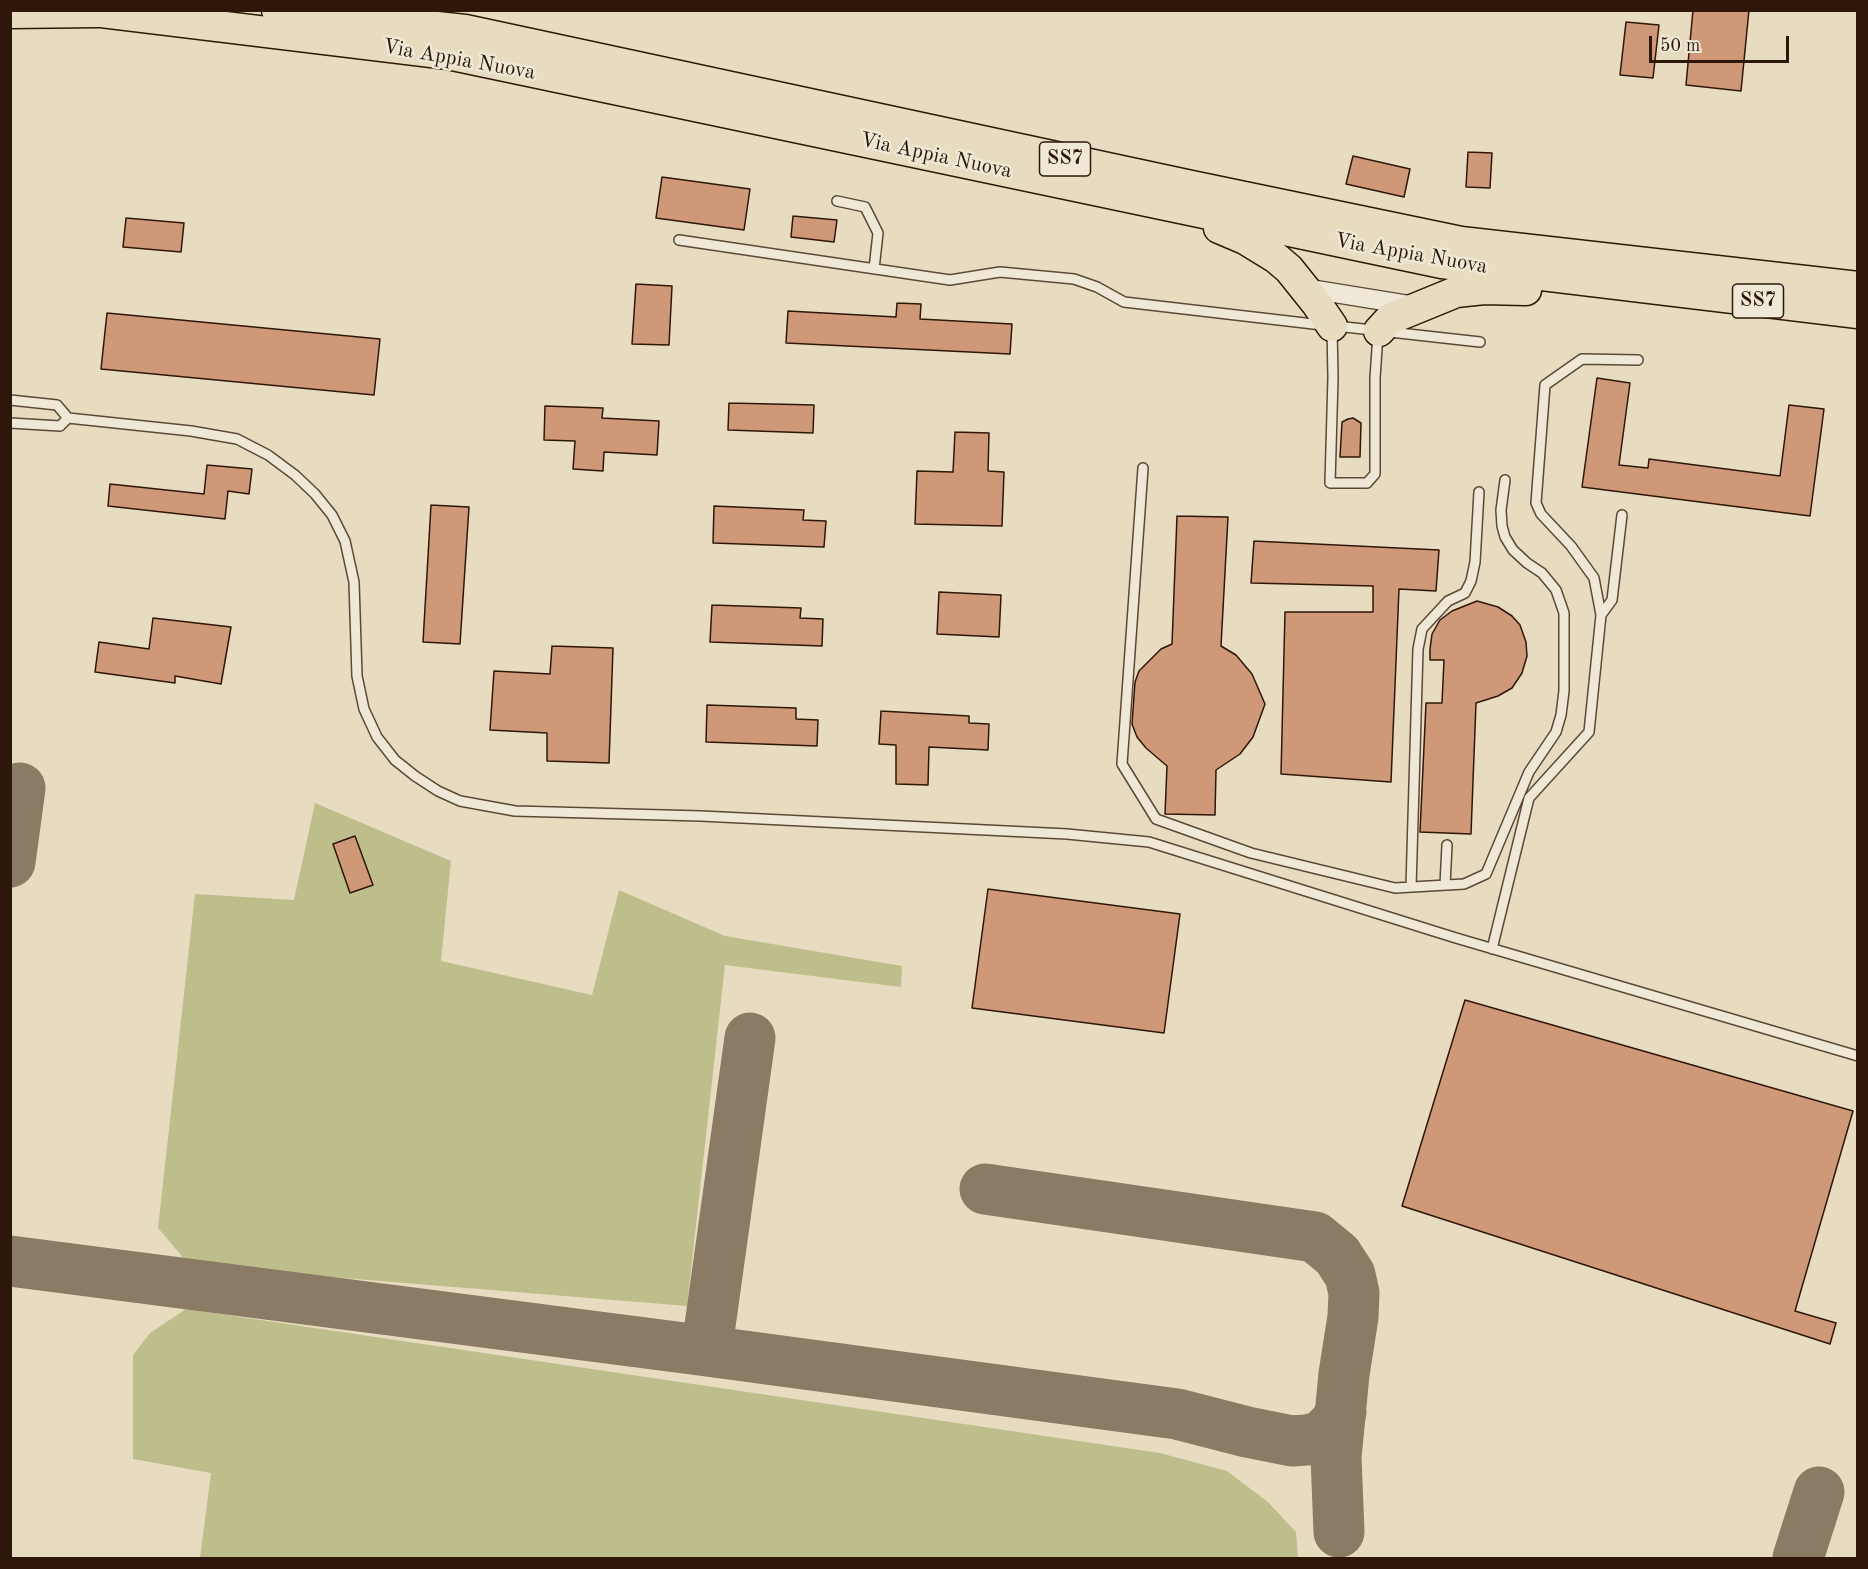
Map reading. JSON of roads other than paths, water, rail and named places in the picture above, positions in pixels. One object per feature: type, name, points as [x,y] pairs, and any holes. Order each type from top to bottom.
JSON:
[{"type":"main road","name":"Via Appia Nuova","points":[[277,10],[465,30],[1461,242],[1857,287]]},
{"type":"main road","name":"Via Appia Nuova","points":[[10,13],[91,11],[448,54],[1442,263],[1857,313]]},
{"type":"main road","points":[[1140,199],[1245,239],[1276,258],[1289,269],[1332,326]]},
{"type":"main road","points":[[1378,331],[1390,319],[1456,292],[1468,290],[1658,290]]},
{"type":"street","points":[[1304,288],[1420,307]]},
{"type":"lane","points":[[837,201],[865,207],[878,233],[874,269]]},
{"type":"lane","points":[[679,240],[950,280],[1000,272],[1074,279],[1097,287],[1124,302],[1480,342]]},
{"type":"lane","points":[[1332,326],[1330,483],[1367,483],[1375,474],[1378,331]]},
{"type":"lane","points":[[1492,949],[1529,798],[1589,732],[1601,615],[1594,578],[1571,546],[1541,514],[1536,503],[1545,385],[1582,359],[1638,360]]},
{"type":"lane","points":[[10,400],[57,405],[68,418],[191,431],[237,439],[268,455],[302,481],[332,515],[345,542],[354,582],[357,676],[364,710],[377,737],[395,760],[415,776],[438,791],[460,801],[515,812],[736,818],[1067,834],[1149,842],[1492,949],[1857,1056]]},
{"type":"lane","points":[[10,423],[60,426],[68,418]]},
{"type":"lane","points":[[1143,468],[1122,764],[1156,819],[1251,853],[1395,888],[1464,884],[1486,874],[1529,772],[1556,732],[1561,715],[1564,691],[1564,613],[1556,590],[1542,573],[1527,563],[1513,549],[1505,537],[1501,510],[1505,480]]},
{"type":"lane","points":[[1411,887],[1418,649],[1422,629],[1448,601],[1466,593],[1471,581],[1475,562],[1479,492]]},
{"type":"lane","points":[[1601,615],[1612,600],[1622,515]]},
{"type":"lane","points":[[1445,885],[1447,845]]}]
